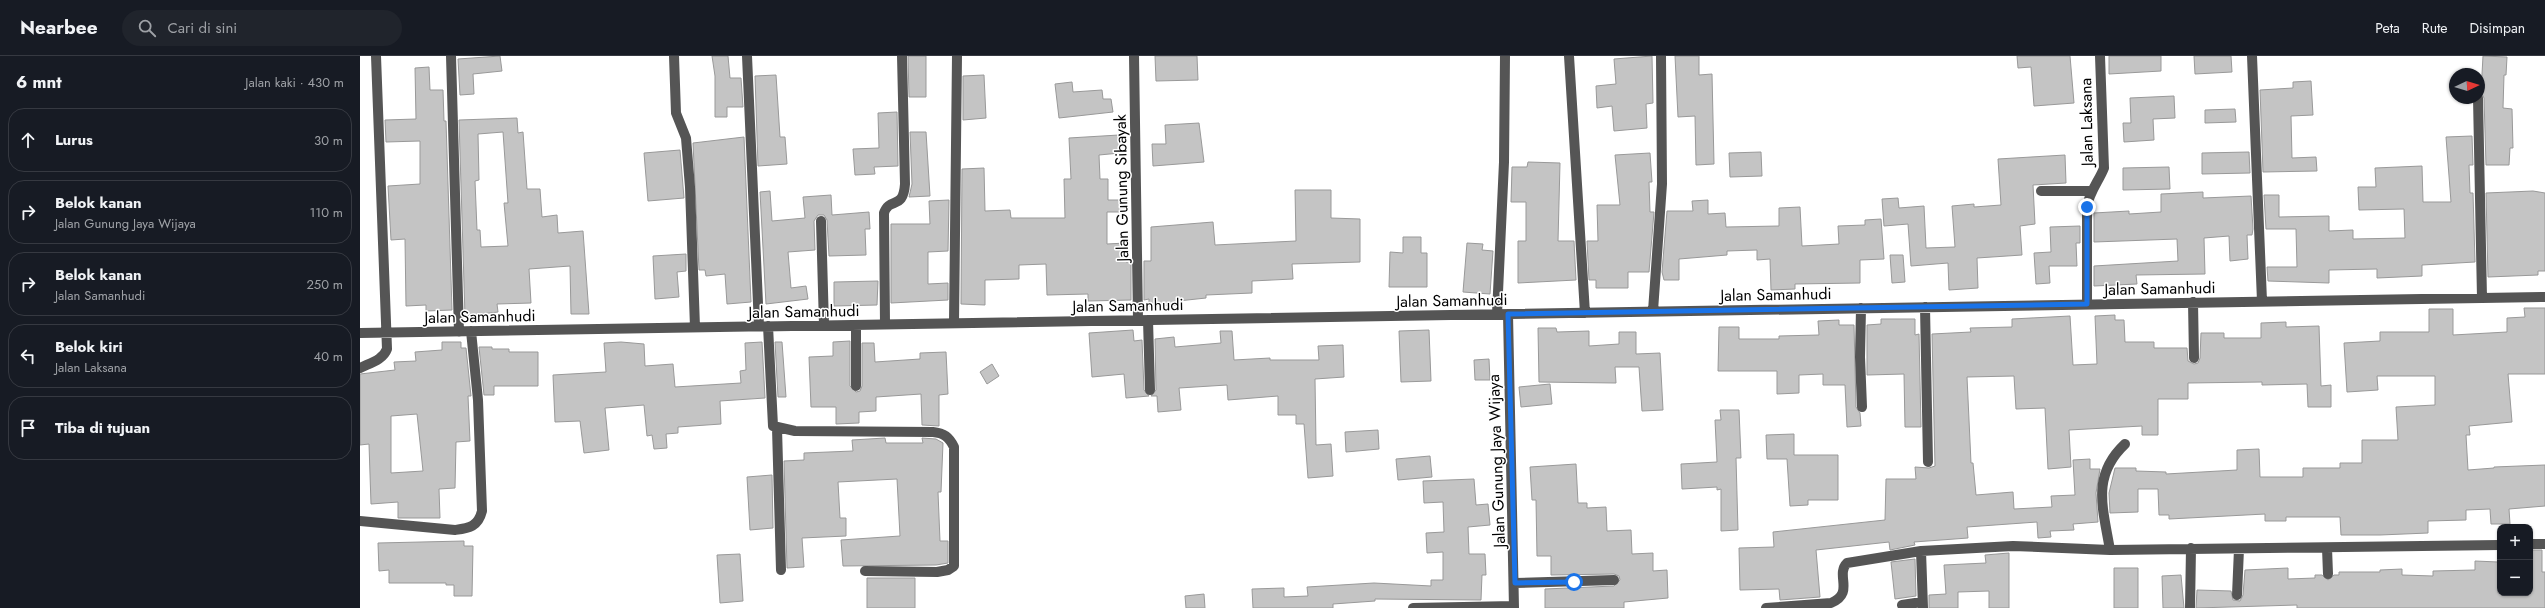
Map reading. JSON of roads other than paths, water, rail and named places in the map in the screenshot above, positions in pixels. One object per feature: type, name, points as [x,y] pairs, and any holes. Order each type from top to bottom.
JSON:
[{"type":"street","points":[[360,368],[385,354],[387,333],[376,56]]},
{"type":"street","points":[[451,56],[459,332]]},
{"type":"street","points":[[674,56],[676,114],[686,138],[690,180],[695,327]]},
{"type":"street","points":[[747,56],[764,326],[773,426],[795,431],[942,433],[950,438],[955,458],[954,566],[948,570],[938,572],[865,571]]},
{"type":"street","points":[[884,324],[884,213],[890,204],[901,200],[904,197],[905,184],[902,56]]},
{"type":"street","points":[[954,323],[957,56]]},
{"type":"street","name":"Jalan Gunung Sibayak","points":[[1134,56],[1143,320],[1150,390]]},
{"type":"street","points":[[1497,314],[1504,162],[1505,56]]},
{"type":"street","points":[[1569,56],[1585,312]]},
{"type":"street","points":[[1654,311],[1662,184],[1661,56]]},
{"type":"street","name":"Jalan Laksana","points":[[2087,304],[2087,207],[2092,191],[2098,184],[2104,168],[2100,56]]},
{"type":"street","points":[[2252,56],[2262,301]]},
{"type":"street","points":[[2478,104],[2482,298]]},
{"type":"street","points":[[2041,191],[2092,191]]},
{"type":"street","points":[[821,222],[824,325]]},
{"type":"street","name":"Jalan Samanhudi","points":[[360,333],[2545,297]]},
{"type":"street","points":[[2193,302],[2194,358]]},
{"type":"street","points":[[1925,307],[1928,462]]},
{"type":"street","points":[[1861,308],[1860,357],[1862,406]]},
{"type":"street","name":"Jalan Gunung Jaya Wijaya","points":[[1508,314],[1515,583],[1514,607]]},
{"type":"street","points":[[856,325],[856,386]]},
{"type":"street","points":[[360,521],[455,530],[470,528],[477,524],[482,511],[478,400],[471,331]]},
{"type":"street","points":[[777,428],[781,570]]},
{"type":"street","points":[[2110,550],[2102,502],[2102,480],[2107,465],[2126,444]]},
{"type":"street","points":[[2533,544],[2545,544]]},
{"type":"street","points":[[1766,608],[1831,603],[1838,600],[1844,591],[1843,571],[1847,563],[1921,551],[2014,546],[2110,550],[2497,545]]},
{"type":"street","points":[[2190,608],[2191,548]]},
{"type":"street","points":[[2327,548],[2328,574]]},
{"type":"street","points":[[2237,595],[2239,549]]},
{"type":"street","points":[[1902,605],[1923,605],[1921,551]]},
{"type":"street","points":[[1515,583],[1614,580]]},
{"type":"street","points":[[1413,608],[1514,607]]}]
